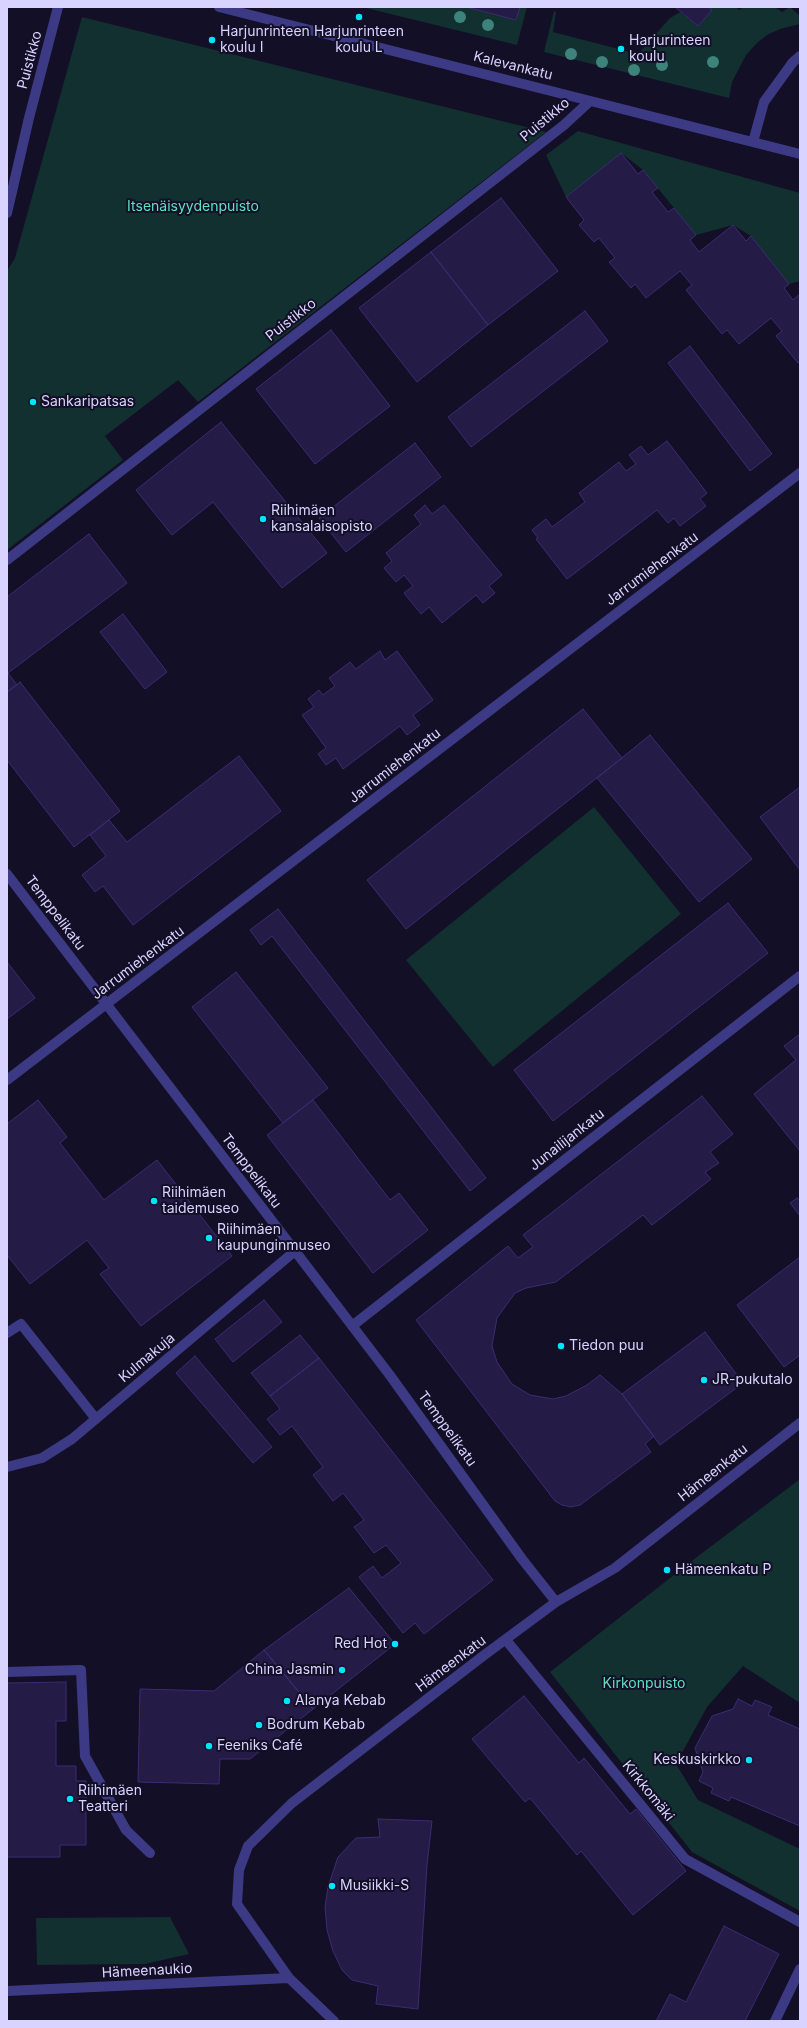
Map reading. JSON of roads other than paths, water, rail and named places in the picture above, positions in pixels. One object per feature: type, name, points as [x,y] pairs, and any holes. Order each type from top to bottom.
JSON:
[{"type":"street","name":"Puistikko","points":[[7,213],[29,118],[58,7]]},
{"type":"street","name":"Kalevankatu","points":[[219,7],[800,154]]},
{"type":"street","points":[[753,142],[764,102],[793,62],[800,56]]},
{"type":"street","name":"Puistikko","points":[[7,560],[551,135],[590,101]]},
{"type":"street","name":"Jarrumiehenkatu","points":[[7,1080],[800,473]]},
{"type":"street","name":"Temppelikatu","points":[[7,874],[295,1251],[323,1285],[389,1374],[522,1560],[556,1602]]},
{"type":"street","name":"Junailijankatu","points":[[352,1326],[800,976]]},
{"type":"street","name":"Kulmakuja","points":[[7,1467],[42,1458],[72,1439],[295,1251]]},
{"type":"street","points":[[7,1333],[21,1324],[96,1419]]},
{"type":"street","name":"Hämeenkatu","points":[[334,2021],[289,1978],[237,1904],[239,1870],[248,1846],[292,1803],[556,1602],[615,1568],[800,1423]]},
{"type":"street","name":"Kirkkomäki","points":[[506,1640],[684,1859],[800,1922]]},
{"type":"street","points":[[7,1672],[81,1670],[85,1756],[126,1830],[150,1854]]},
{"type":"street","points":[[775,2021],[800,1969]]},
{"type":"street","name":"Hämeenaukio","points":[[7,1991],[289,1978]]},
{"type":"place","name":"Harjunrinteen koulu L","points":[[359,17]]},
{"type":"place","name":"Harjunrinteen koulu I","points":[[212,40]]},
{"type":"place","name":"Harjurinteen koulu","points":[[621,49]]},
{"type":"place","name":"Sankaripatsas","points":[[33,402]]},
{"type":"place","name":"Riihimäen kansalaisopisto","points":[[263,519]]},
{"type":"place","name":"Riihimäen taidemuseo","points":[[154,1201]]},
{"type":"place","name":"Riihimäen kaupunginmuseo","points":[[209,1238]]},
{"type":"place","name":"Tiedon puu","points":[[561,1346]]},
{"type":"place","name":"JR-pukutalo","points":[[704,1380]]},
{"type":"place","name":"Hämeenkatu P","points":[[667,1570]]},
{"type":"place","name":"Red Hot","points":[[395,1644]]},
{"type":"place","name":"China Jasmin","points":[[342,1670]]},
{"type":"place","name":"Alanya Kebab","points":[[287,1701]]},
{"type":"place","name":"Bodrum Kebab","points":[[259,1725]]},
{"type":"place","name":"Feeniks Café","points":[[209,1746]]},
{"type":"place","name":"Keskuskirkko","points":[[749,1760]]},
{"type":"place","name":"Riihimäen Teatteri","points":[[70,1799]]},
{"type":"place","name":"Musiikki-S","points":[[332,1886]]},
{"type":"park label","name":"Itsenäisyydenpuisto","points":[[193,207]]},
{"type":"park label","name":"Kirkonpuisto","points":[[644,1684]]}]
